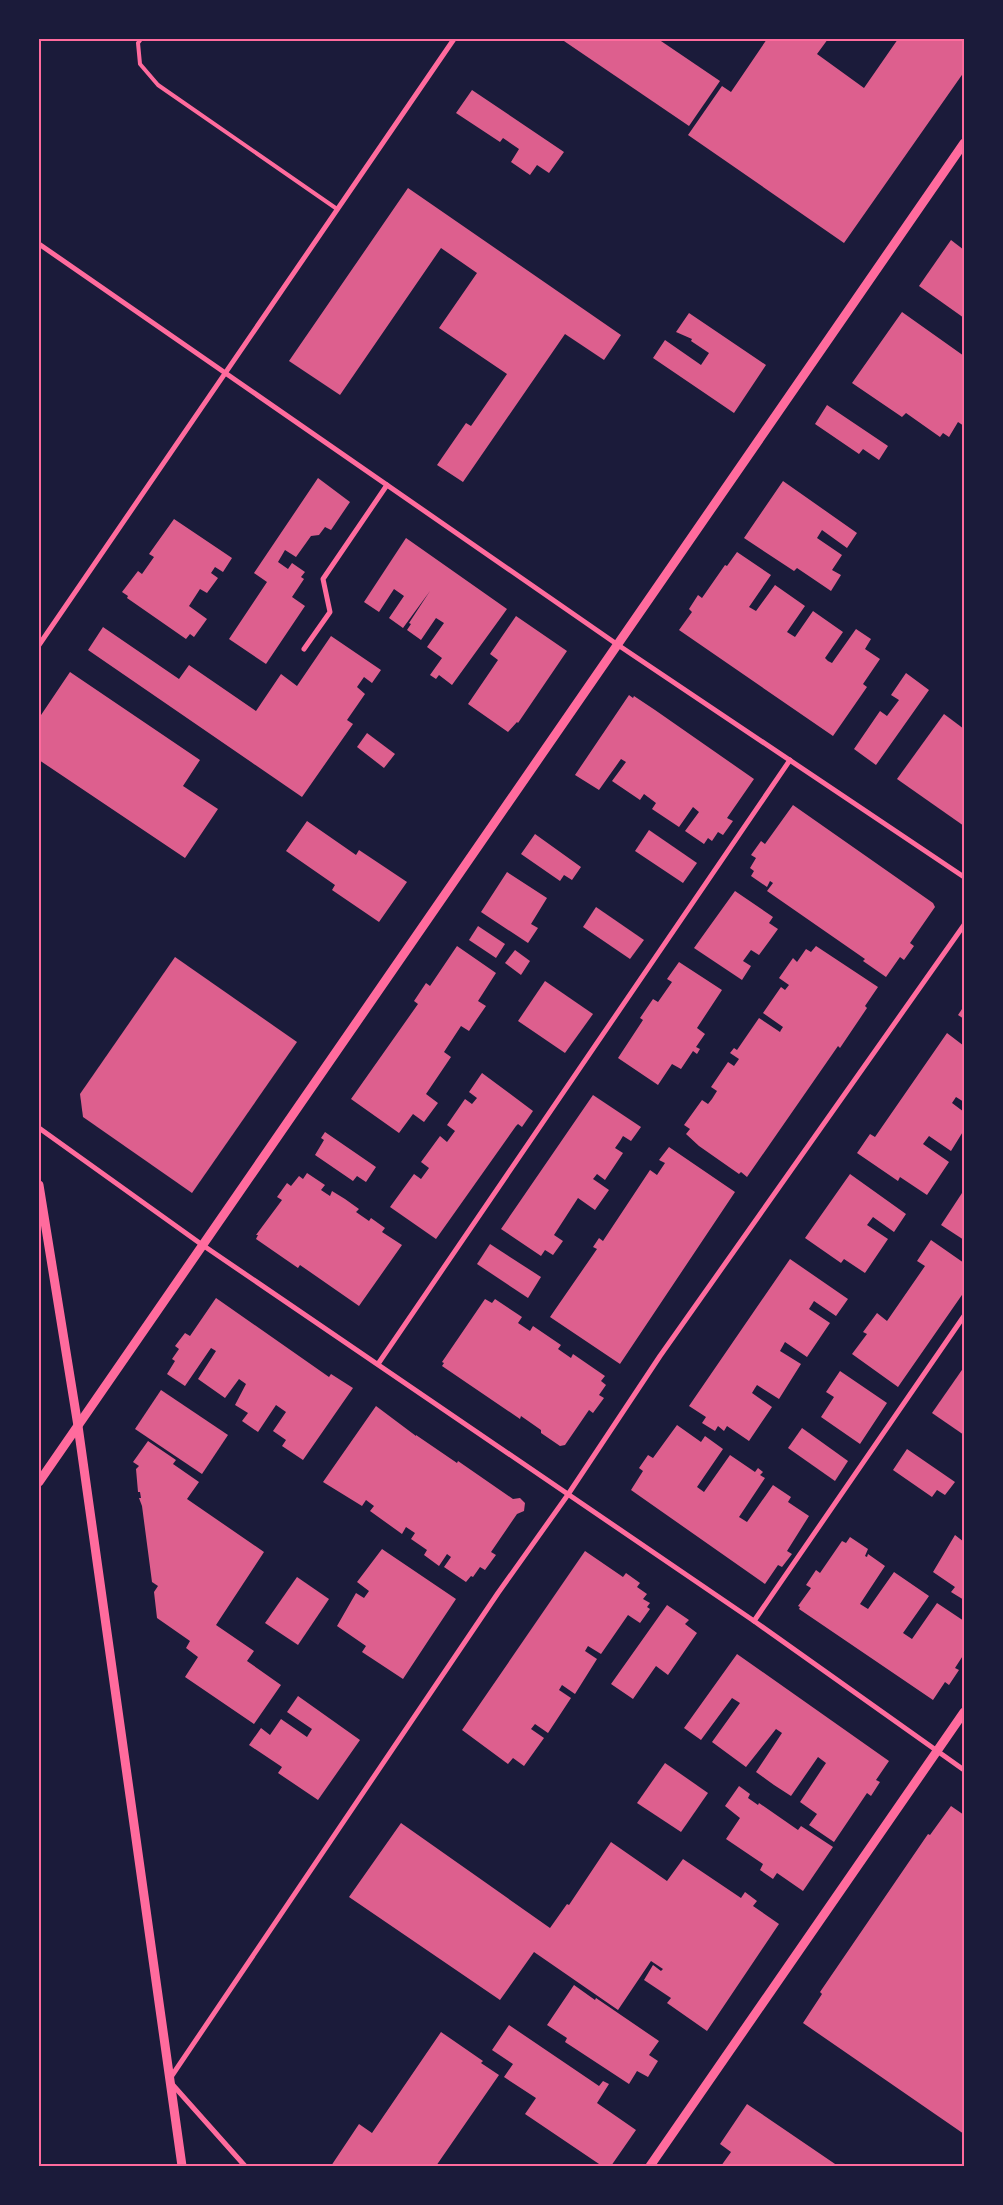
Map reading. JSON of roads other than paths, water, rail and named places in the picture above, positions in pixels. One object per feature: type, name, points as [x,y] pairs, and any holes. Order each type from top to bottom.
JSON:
[{"type":"street","points":[[39,645],[454,39]]},
{"type":"street","points":[[39,1482],[201,1244],[618,645],[964,142]]},
{"type":"street","points":[[39,244],[618,645],[964,877]]},
{"type":"street","points":[[304,649],[330,612],[324,579],[387,485]]},
{"type":"street","points":[[378,1364],[790,760]]},
{"type":"street","points":[[169,2080],[567,1496],[660,1356],[964,925]]},
{"type":"street","points":[[39,1128],[201,1244],[378,1364],[567,1496],[754,1621],[964,1770]]},
{"type":"street","points":[[39,1185],[78,1426],[182,2166]]},
{"type":"street","points":[[754,1621],[964,1316]]},
{"type":"street","points":[[650,2166],[964,1712]]},
{"type":"street","points":[[169,2080],[244,2166]]},
{"type":"lane","points":[[141,39],[138,43],[140,64],[158,85],[337,209]]}]
